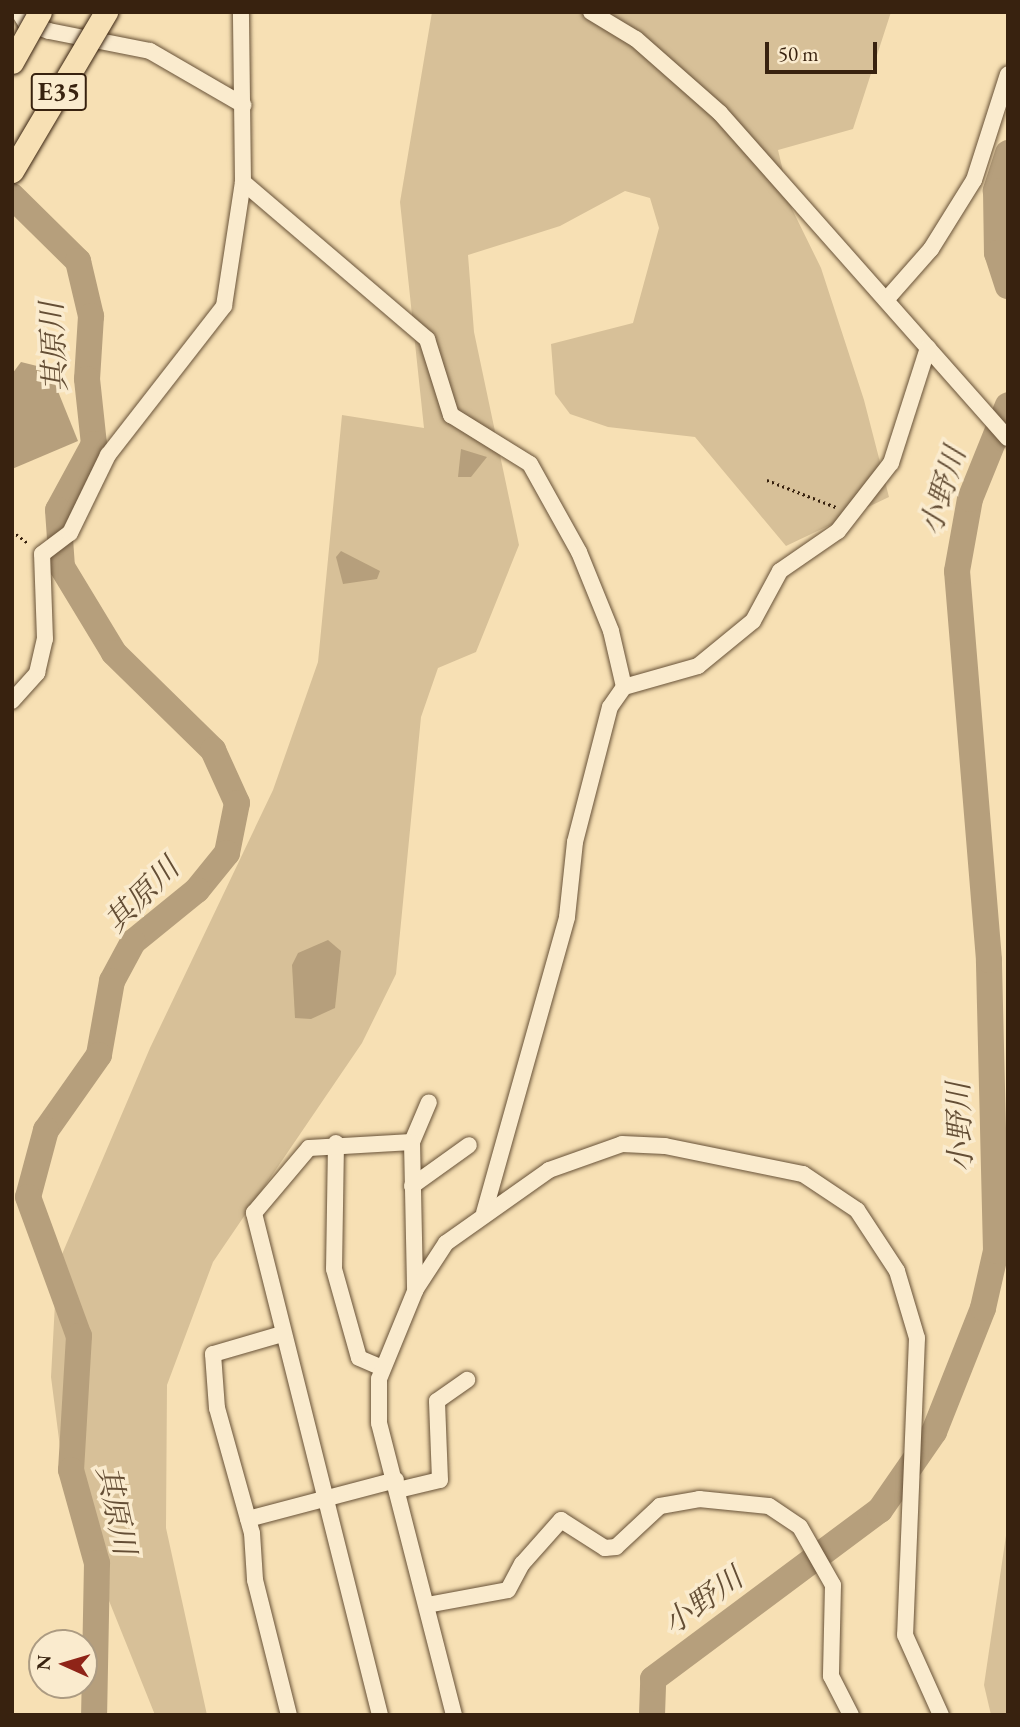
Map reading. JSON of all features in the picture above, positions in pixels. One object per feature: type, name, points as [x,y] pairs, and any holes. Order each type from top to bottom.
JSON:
[{"type":"highway","name":"E35","points":[[12,62],[40,12]]},
{"type":"highway","name":"E35","points":[[12,171],[106,12]]},
{"type":"street","points":[[19,12],[26,23],[49,31],[150,51],[243,105]]},
{"type":"street","points":[[12,701],[37,673],[45,639],[42,554],[70,533],[108,456],[224,306],[243,182],[241,12]]},
{"type":"street","points":[[592,12],[636,39],[720,113],[1008,438]]},
{"type":"street","points":[[886,300],[931,250],[974,180],[1008,74]]},
{"type":"street","points":[[243,182],[427,339],[451,415],[530,464],[579,552],[611,631],[624,687]]},
{"type":"street","points":[[484,1213],[567,917],[575,842],[610,707],[624,687],[698,666],[754,621],[780,571],[817,551],[853,514],[891,463],[928,348]]},
{"type":"street","points":[[415,1291],[412,1142],[429,1102]]},
{"type":"street","points":[[380,1715],[282,1334],[254,1213],[299,1155],[336,1143],[412,1142]]},
{"type":"street","points":[[336,1143],[334,1269],[359,1358],[382,1368]]},
{"type":"street","points":[[454,1715],[375,1399],[382,1368],[415,1291],[446,1244],[484,1213],[549,1170],[622,1143],[666,1146],[803,1174],[857,1210],[897,1271],[917,1338],[905,1635],[941,1715]]},
{"type":"street","points":[[412,1186],[469,1145]]},
{"type":"street","points":[[282,1334],[214,1354],[217,1408],[248,1519],[255,1580],[289,1715]]},
{"type":"street","points":[[248,1519],[397,1485],[440,1480],[437,1401],[467,1380]]},
{"type":"street","points":[[427,1605],[508,1590],[522,1564],[561,1520],[579,1526],[592,1544],[617,1547],[638,1519],[660,1506],[741,1500],[785,1515],[814,1545],[837,1598],[828,1634],[831,1676],[851,1715]]},
{"type":"path","points":[[767,480],[853,514]]},
{"type":"path","points":[[12,531],[42,554]]},
{"type":"shaded area","points":[[432,12],[891,12],[853,129],[778,150],[792,209],[821,268],[864,400],[889,497],[786,546],[695,437],[608,427],[570,414],[555,394],[551,344],[633,323],[659,228],[650,198],[625,191],[560,226],[468,255],[474,332],[519,545],[476,652],[438,668],[421,717],[396,974],[362,1043],[213,1262],[167,1385],[166,1528],[207,1715],[155,1715],[66,1494],[51,1377],[57,1266],[150,1048],[273,790],[318,662],[342,415],[424,428],[400,202]]},
{"type":"shaded area","points":[[21,362],[49,369],[78,441],[12,469],[12,374]]},
{"type":"shaded area","points":[[461,449],[487,457],[471,477],[458,477]]},
{"type":"shaded area","points":[[341,551],[380,571],[377,579],[343,584],[336,557]]},
{"type":"shaded area","points":[[328,940],[341,951],[335,1008],[311,1019],[295,1018],[292,965],[298,953]]},
{"type":"shaded area","points":[[1008,1522],[1008,1715],[991,1715],[984,1685]]},
{"type":"waterway","name":"小野川","points":[[1008,153],[996,191],[997,253],[1008,286]]},
{"type":"waterway","name":"其原川","points":[[12,196],[78,261],[91,316],[87,379],[94,444],[58,510],[62,567],[114,653],[213,750],[237,803],[227,853],[197,890],[133,942],[112,981],[99,1055],[46,1130],[28,1197],[79,1336],[71,1470],[97,1563],[94,1715]]},
{"type":"waterway","name":"小野川","points":[[652,1715],[653,1679],[880,1510],[934,1432],[983,1308],[996,1251],[989,960],[957,571],[970,499],[1008,405]]}]
